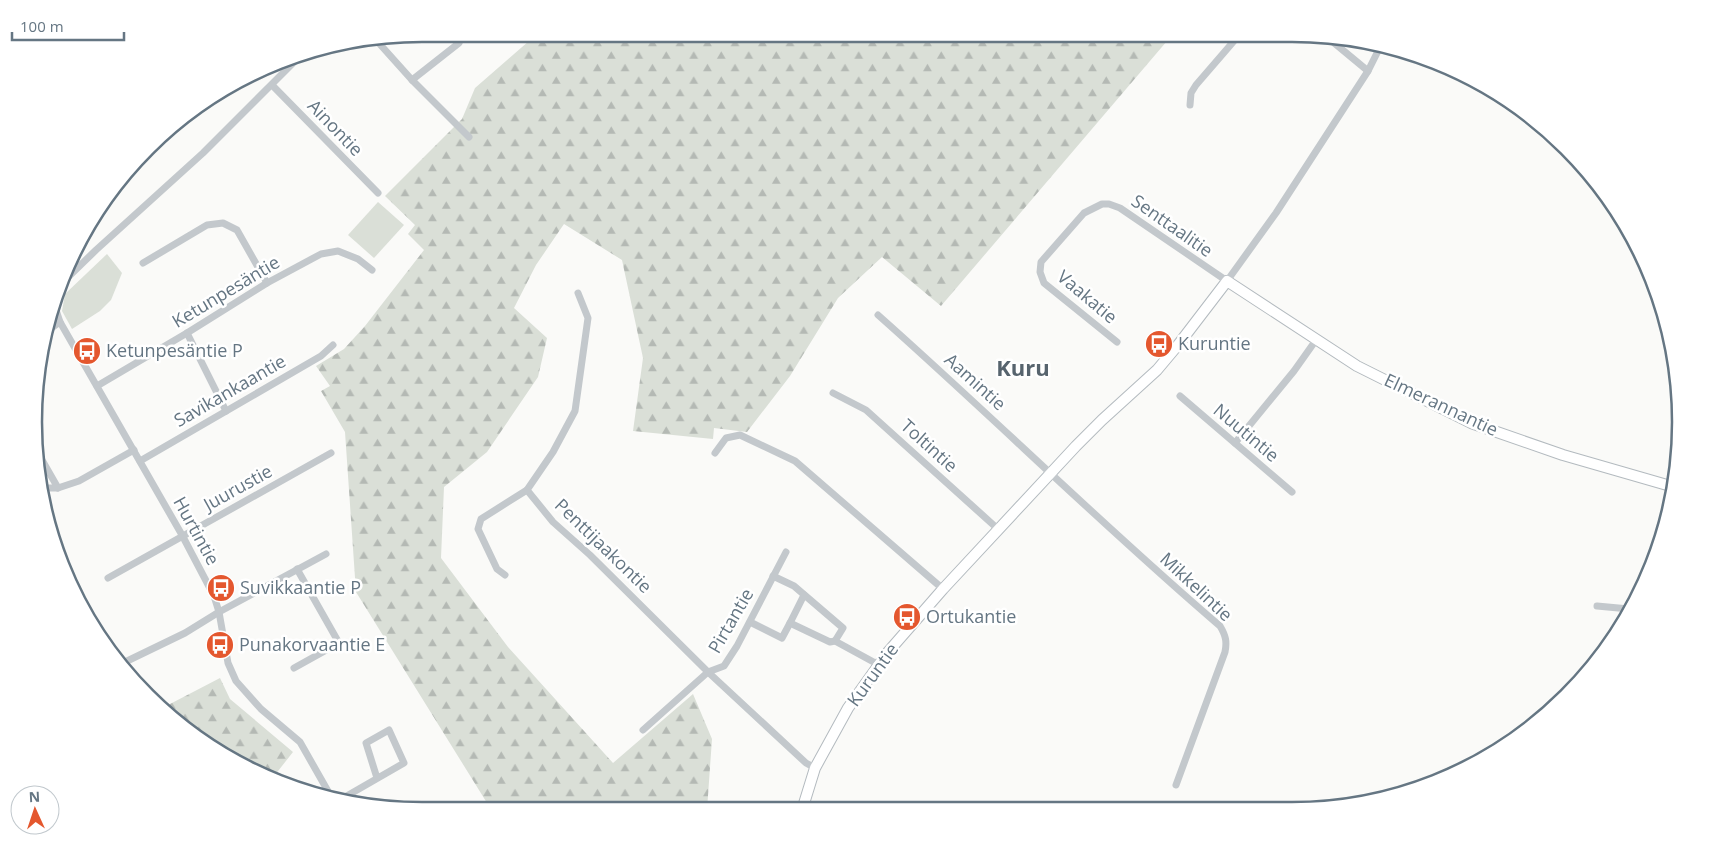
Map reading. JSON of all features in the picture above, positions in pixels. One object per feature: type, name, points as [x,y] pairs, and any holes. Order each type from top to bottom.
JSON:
[{"type":"street","points":[[1190,105],[1191,93],[1196,85],[1233,42]]},
{"type":"street","points":[[412,80],[460,43]]},
{"type":"street","points":[[381,45],[412,80],[469,137]]},
{"type":"street","points":[[1337,46],[1368,71]]},
{"type":"street","name":"Kuruntie","points":[[804,802],[815,768],[848,708],[888,652],[943,589],[1051,473],[1102,420],[1157,370],[1178,345],[1276,214],[1368,71],[1378,52]]},
{"type":"street","points":[[73,273],[203,153],[292,66]]},
{"type":"street","name":"Ainontie","points":[[272,85],[378,193]]},
{"type":"street","name":"Senttaalitie","points":[[1040,272],[1041,262],[1084,213],[1102,204],[1109,204],[1133,216],[1227,281]]},
{"type":"street","points":[[143,263],[207,225],[224,223],[238,230],[267,283]]},
{"type":"street","name":"Ketunpesäntie","points":[[97,386],[267,283],[321,254],[338,251],[358,259],[372,270]]},
{"type":"street","name":"Vaakatie","points":[[1040,272],[1044,283],[1117,342]]},
{"type":"street","name":"Elmerannantie","points":[[1227,281],[1357,366],[1471,423],[1563,455],[1666,484]]},
{"type":"street","points":[[505,575],[497,569],[478,529],[481,519],[527,490],[553,452],[575,411],[588,318],[578,293]]},
{"type":"street","name":"Aamintie","points":[[878,315],[963,390],[1051,473]]},
{"type":"street","name":"Hurtintie","points":[[58,316],[182,535],[214,596],[220,612],[228,663],[236,681],[261,709],[300,742],[328,791]]},
{"type":"street","points":[[55,326],[60,322]]},
{"type":"street","points":[[187,333],[226,411]]},
{"type":"street","points":[[1235,443],[1294,371],[1316,340]]},
{"type":"street","name":"Savikankaantie","points":[[140,460],[321,356],[333,345]]},
{"type":"street","name":"Toltintie","points":[[833,393],[866,410],[999,530]]},
{"type":"street","name":"Nuutintie","points":[[1180,396],[1292,492]]},
{"type":"street","points":[[715,453],[726,438],[740,435],[795,461],[943,589]]},
{"type":"street","points":[[49,488],[58,488],[80,481],[134,450]]},
{"type":"street","name":"Juurustie","points":[[108,578],[331,453]]},
{"type":"street","points":[[45,466],[58,488]]},
{"type":"street","name":"Mikkelintie","points":[[1051,473],[1173,586],[1220,626],[1225,634],[1227,642],[1225,652],[1176,785]]},
{"type":"street","name":"Penttijaakontie","points":[[527,490],[554,522],[590,554],[708,672],[806,763],[815,768]]},
{"type":"street","name":"Pirtantie","points":[[643,730],[708,672],[724,666],[737,646],[786,552]]},
{"type":"street","points":[[128,662],[185,633],[326,554]]},
{"type":"street","points":[[294,668],[339,643],[297,569]]},
{"type":"street","points":[[773,576],[794,586],[843,628],[835,642]]},
{"type":"street","points":[[750,622],[782,638],[804,595]]},
{"type":"street","points":[[1597,606],[1622,609]]},
{"type":"street","points":[[790,623],[830,642],[835,642],[879,665]]},
{"type":"street","points":[[348,795],[404,763],[389,730],[366,743],[377,778]]},
{"type":"green space","points":[[528,42],[1166,42],[941,306],[882,257],[838,298],[790,376],[747,432],[714,428],[713,439],[633,431],[643,358],[622,260],[564,224],[536,265],[514,308],[547,338],[538,377],[487,452],[444,487],[441,558],[508,647],[613,763],[693,694],[712,739],[708,802],[486,802],[356,592],[345,432],[321,391],[330,386],[316,366],[344,349],[365,326],[424,250],[408,234],[415,225],[385,196],[462,119],[475,88]]},
{"type":"green space","points":[[378,202],[404,225],[374,258],[348,235]]},
{"type":"green space","points":[[107,254],[122,273],[111,300],[100,311],[72,329],[62,311],[65,294]]},
{"type":"green space","points":[[220,678],[230,699],[293,752],[276,774],[232,752],[191,724],[169,705]]},
{"type":"place","name":"Kuruntie","points":[[1159,344]]},
{"type":"place","name":"Ketunpesäntie P","points":[[87,351]]},
{"type":"place","name":"Suvikkaantie P","points":[[221,588]]},
{"type":"place","name":"Ortukantie","points":[[907,617]]},
{"type":"place","name":"Punakorvaantie E","points":[[220,645]]},
{"type":"district","name":"Kuru","points":[[1023,368]]}]
